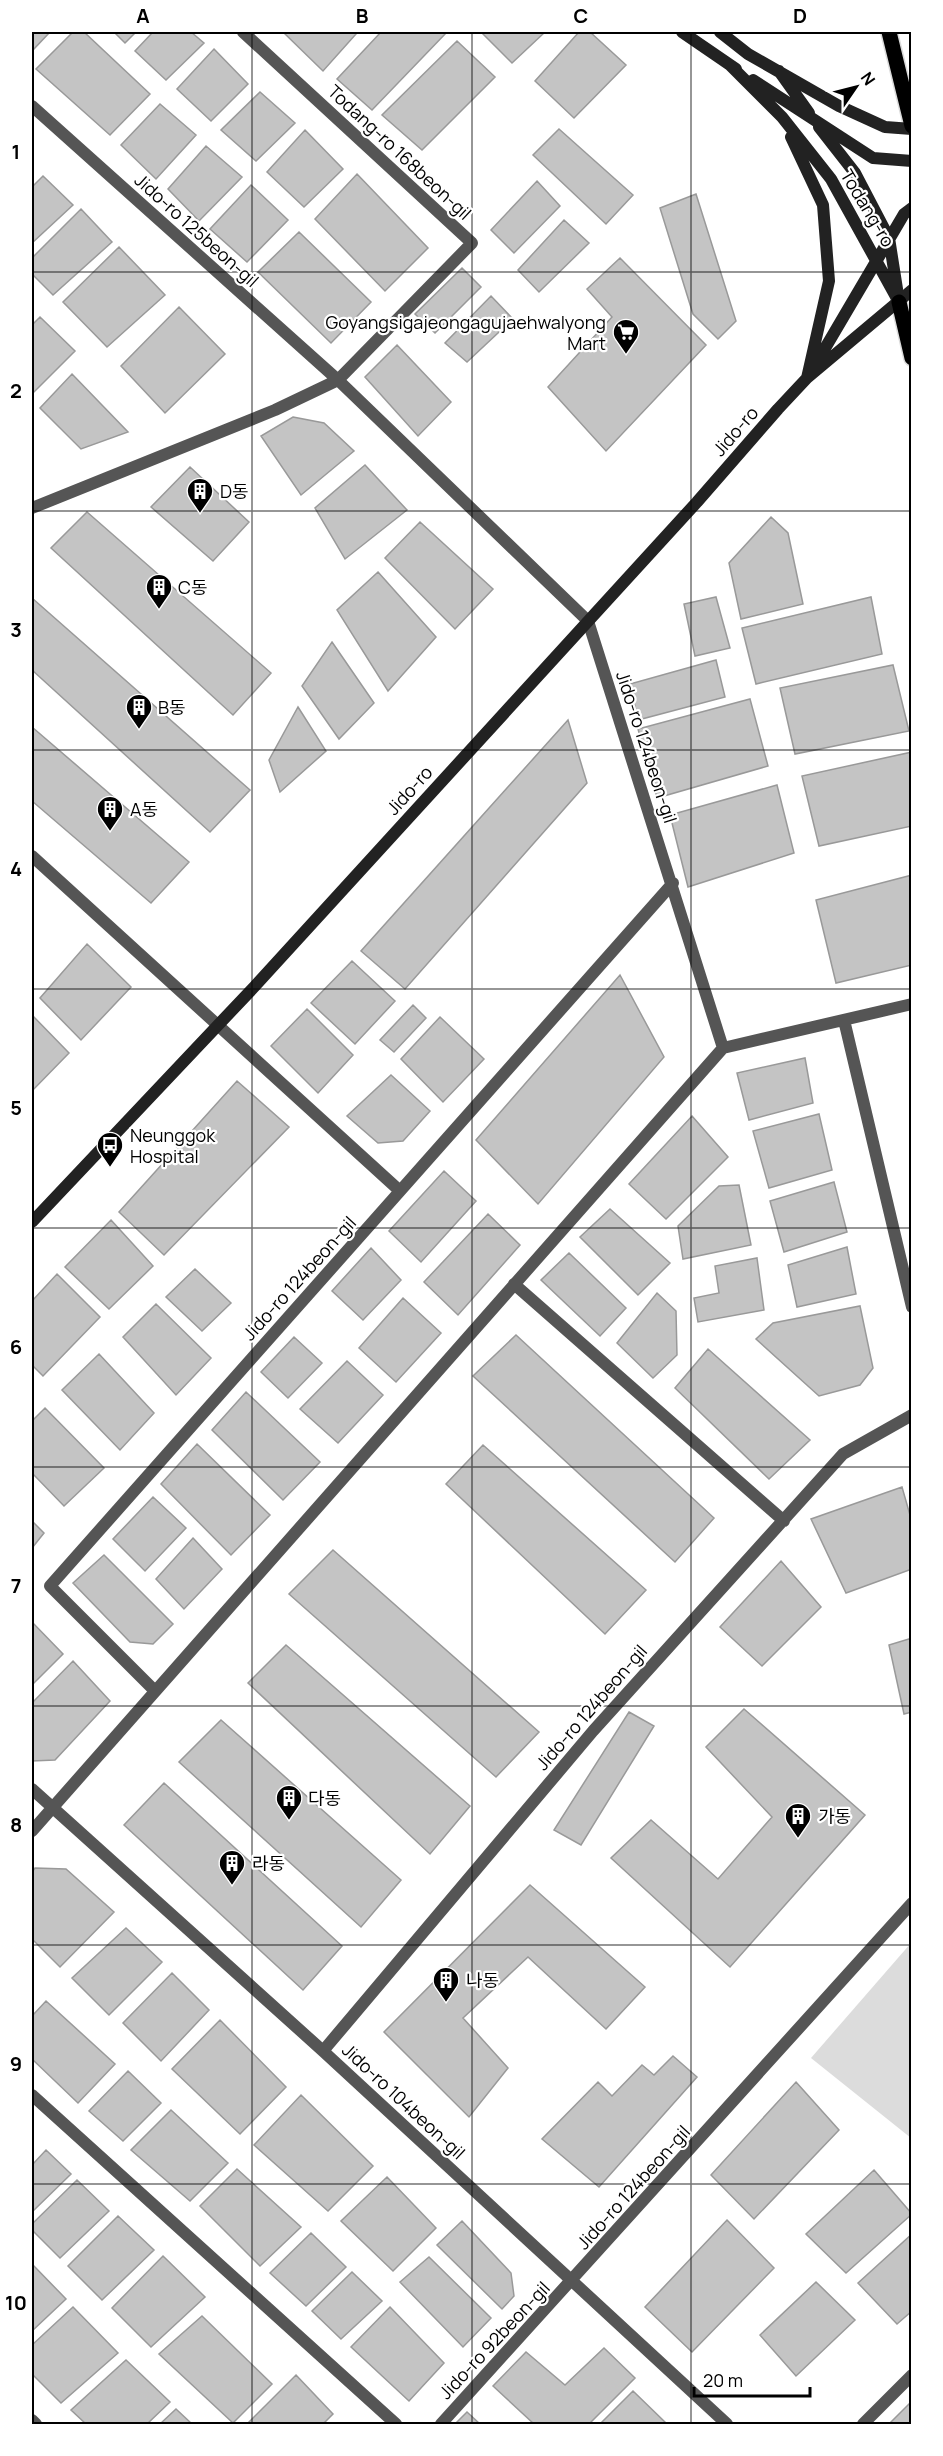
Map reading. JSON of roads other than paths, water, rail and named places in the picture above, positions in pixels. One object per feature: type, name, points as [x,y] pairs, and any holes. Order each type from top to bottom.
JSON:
[{"type":"main road","name":"Todang-ro","points":[[682,32],[873,158],[912,161]]},
{"type":"main road","name":"Todang-ro","points":[[720,32],[748,54],[839,106],[885,126],[912,128]]},
{"type":"main road","points":[[890,32],[912,128]]},
{"type":"main road","name":"Todang-ro","points":[[730,65],[782,117],[831,179],[899,302]]},
{"type":"main road","name":"Todang-ro","points":[[779,71],[813,120],[855,173],[889,238],[899,302]]},
{"type":"main road","points":[[782,117],[823,205],[829,281],[807,378]]},
{"type":"main road","name":"Jido-ro","points":[[807,378],[889,238],[904,214],[912,208]]},
{"type":"main road","name":"Jido-ro","points":[[32,1222],[219,1024],[807,378],[912,290]]},
{"type":"main road","points":[[899,302],[912,358]]},
{"type":"street","name":"Todang-ro 168beon-gil","points":[[243,32],[472,243],[338,380]]},
{"type":"street","name":"Jido-ro 125beon-gil","points":[[32,106],[338,380],[588,621]]},
{"type":"street","points":[[32,508],[275,410],[338,380]]},
{"type":"street","name":"Jido-ro 124beon-gil","points":[[588,621],[673,883],[723,1048]]},
{"type":"street","points":[[32,856],[400,1191]]},
{"type":"street","name":"Jido-ro 124beon-gil","points":[[155,1691],[50,1586],[673,883]]},
{"type":"street","points":[[32,1831],[723,1048],[912,1004]]},
{"type":"street","points":[[844,1020],[912,1307]]},
{"type":"street","points":[[514,1284],[784,1521]]},
{"type":"street","name":"Jido-ro 124beon-gil","points":[[323,2051],[593,1731],[843,1454],[912,1415]]},
{"type":"street","name":"Jido-ro 104beon-gil","points":[[32,1789],[323,2051],[727,2424]]},
{"type":"street","name":"Jido-ro 124beon-gil","points":[[573,2281],[912,1903]]},
{"type":"street","points":[[32,2095],[396,2424]]},
{"type":"street","name":"Jido-ro 92beon-gil","points":[[441,2424],[573,2281]]},
{"type":"street","points":[[863,2424],[912,2375]]},
{"type":"street","points":[[32,2420],[36,2424]]},
{"type":"place","name":"Goyangsigajeongagujaehwalyong Mart","points":[[626,355]]},
{"type":"place","name":"D동","points":[[200,514]]},
{"type":"place","name":"C동","points":[[159,610]]},
{"type":"place","name":"B동","points":[[139,730]]},
{"type":"place","name":"A동","points":[[110,832]]},
{"type":"place","name":"Neunggok Hospital","points":[[110,1168]]},
{"type":"place","name":"다동","points":[[289,1821]]},
{"type":"place","name":"가동","points":[[798,1839]]},
{"type":"place","name":"라동","points":[[232,1886]]},
{"type":"place","name":"나동","points":[[446,2003]]}]
